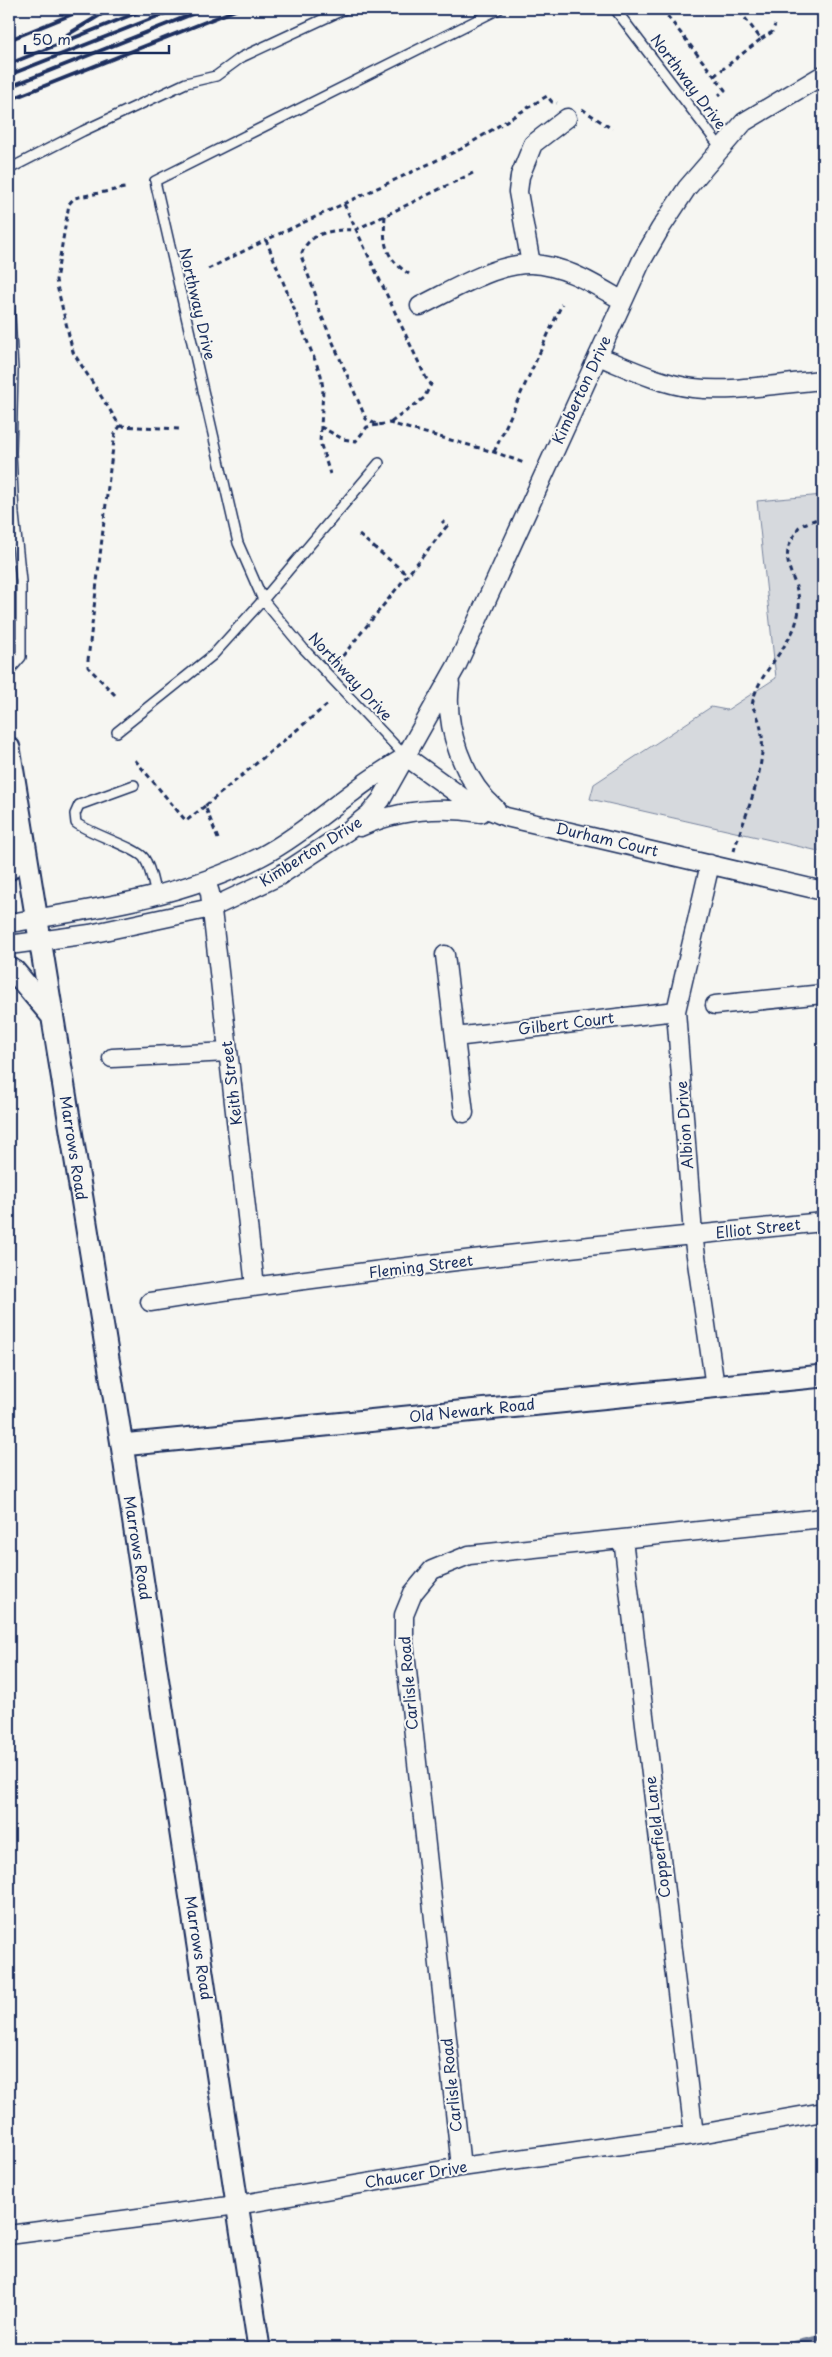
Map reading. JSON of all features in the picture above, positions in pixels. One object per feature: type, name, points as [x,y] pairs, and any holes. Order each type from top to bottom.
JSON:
[{"type":"street","name":"Kimberton Drive","points":[[9,945],[90,934],[212,908],[279,876],[334,840],[369,814],[381,800],[451,676],[623,301],[660,229],[687,188],[744,122],[823,75]]},
{"type":"street","points":[[531,264],[518,192],[520,176],[533,144],[567,109]]},
{"type":"street","points":[[420,306],[489,274],[531,264],[565,271],[589,281],[623,301]]},
{"type":"street","points":[[598,356],[654,378],[691,388],[712,389],[823,380]]},
{"type":"street","points":[[451,676],[447,703],[451,723],[465,767],[475,787],[506,817]]},
{"type":"street","name":"Marrows Road","points":[[9,748],[122,1445],[259,2348]]},
{"type":"street","name":"Kimberton Drive","points":[[9,923],[95,909],[206,881],[262,856],[321,817],[353,791],[405,756]]},
{"type":"street","name":"Durham Court","points":[[405,756],[466,800],[506,817],[823,891]]},
{"type":"street","points":[[334,840],[378,819],[401,812],[462,810],[506,817]]},
{"type":"street","points":[[9,868],[21,821]]},
{"type":"street","name":"Albion Drive","points":[[710,864],[676,1011],[693,1235],[714,1387]]},
{"type":"street","name":"Keith Street","points":[[206,881],[212,908],[255,1286]]},
{"type":"street","points":[[445,955],[464,1113]]},
{"type":"street","points":[[9,968],[15,972],[52,1017]]},
{"type":"street","points":[[715,1005],[823,994]]},
{"type":"street","name":"Gilbert Court","points":[[455,1037],[676,1011]]},
{"type":"street","points":[[112,1058],[228,1052]]},
{"type":"street","name":"Elliot Street","points":[[693,1235],[823,1222]]},
{"type":"street","name":"Fleming Street","points":[[150,1302],[255,1286],[693,1235]]},
{"type":"street","name":"Old Newark Road","points":[[122,1445],[823,1376]]},
{"type":"street","name":"Carlisle Road","points":[[461,2167],[405,1653],[404,1615],[413,1593],[432,1570],[469,1555],[823,1518]]},
{"type":"street","name":"Copperfield Lane","points":[[623,1539],[694,2135]]},
{"type":"street","name":"Chaucer Drive","points":[[9,2235],[237,2205],[461,2167],[694,2135],[823,2112]]},
{"type":"lane","points":[[9,169],[83,130],[186,83],[216,76],[242,57],[345,9]]},
{"type":"lane","name":"Northway Drive","points":[[405,756],[303,648],[264,600],[238,544],[155,180],[499,9]]},
{"type":"lane","name":"Northway Drive","points":[[615,9],[721,148]]},
{"type":"lane","points":[[9,298],[13,370],[11,453],[14,514],[21,581],[21,657],[9,671]]},
{"type":"lane","points":[[117,732],[213,655],[264,600],[379,463]]},
{"type":"lane","points":[[134,785],[89,799],[78,805],[75,814],[76,823],[88,832],[134,851],[144,858],[156,895]]},
{"type":"path","points":[[662,9],[725,90],[719,95]]},
{"type":"path","points":[[738,9],[761,39]]},
{"type":"path","points":[[714,76],[772,32],[775,25]]},
{"type":"path","points":[[208,269],[462,149],[547,96],[552,102],[567,109],[598,118],[612,129]]},
{"type":"path","points":[[378,425],[366,420],[316,303],[316,296],[301,256],[303,249],[311,239],[341,229],[355,230],[473,174]]},
{"type":"path","points":[[120,426],[73,352],[56,280],[69,204],[74,198],[125,188]]},
{"type":"path","points":[[344,204],[426,378],[431,384],[424,398],[390,423]]},
{"type":"path","points":[[385,216],[384,236],[386,252],[398,267],[408,274]]},
{"type":"path","points":[[266,240],[321,375],[323,389],[320,442],[330,474]]},
{"type":"path","points":[[494,452],[562,304]]},
{"type":"path","points":[[321,427],[343,439],[356,441],[367,427],[390,423],[494,452],[524,463]]},
{"type":"path","points":[[120,426],[180,429]]},
{"type":"path","points":[[115,695],[88,667],[88,660],[110,470],[115,434],[120,426]]},
{"type":"path","points":[[730,869],[763,756],[763,737],[758,716],[752,706],[753,698],[761,681],[782,651],[795,626],[800,606],[796,586],[788,566],[788,545],[799,528],[823,516]]},
{"type":"path","points":[[337,663],[447,526],[442,521]]},
{"type":"path","points":[[359,536],[408,575]]},
{"type":"path","points":[[136,760],[186,821],[328,704]]},
{"type":"path","points":[[204,806],[218,839]]},
{"type":"shaded area","points":[[823,495],[823,852],[590,799],[594,784],[711,707],[727,710],[776,678],[757,501]]},
{"type":"waterway","points":[[776,2348],[823,2337]]},
{"type":"railway","points":[[9,40],[85,9]]},
{"type":"railway","points":[[67,35],[110,9]]},
{"type":"railway","points":[[9,64],[146,9]]},
{"type":"railway","points":[[9,75],[176,9]]},
{"type":"railway","points":[[9,87],[205,9]]},
{"type":"railway","points":[[9,100],[238,9]]}]
